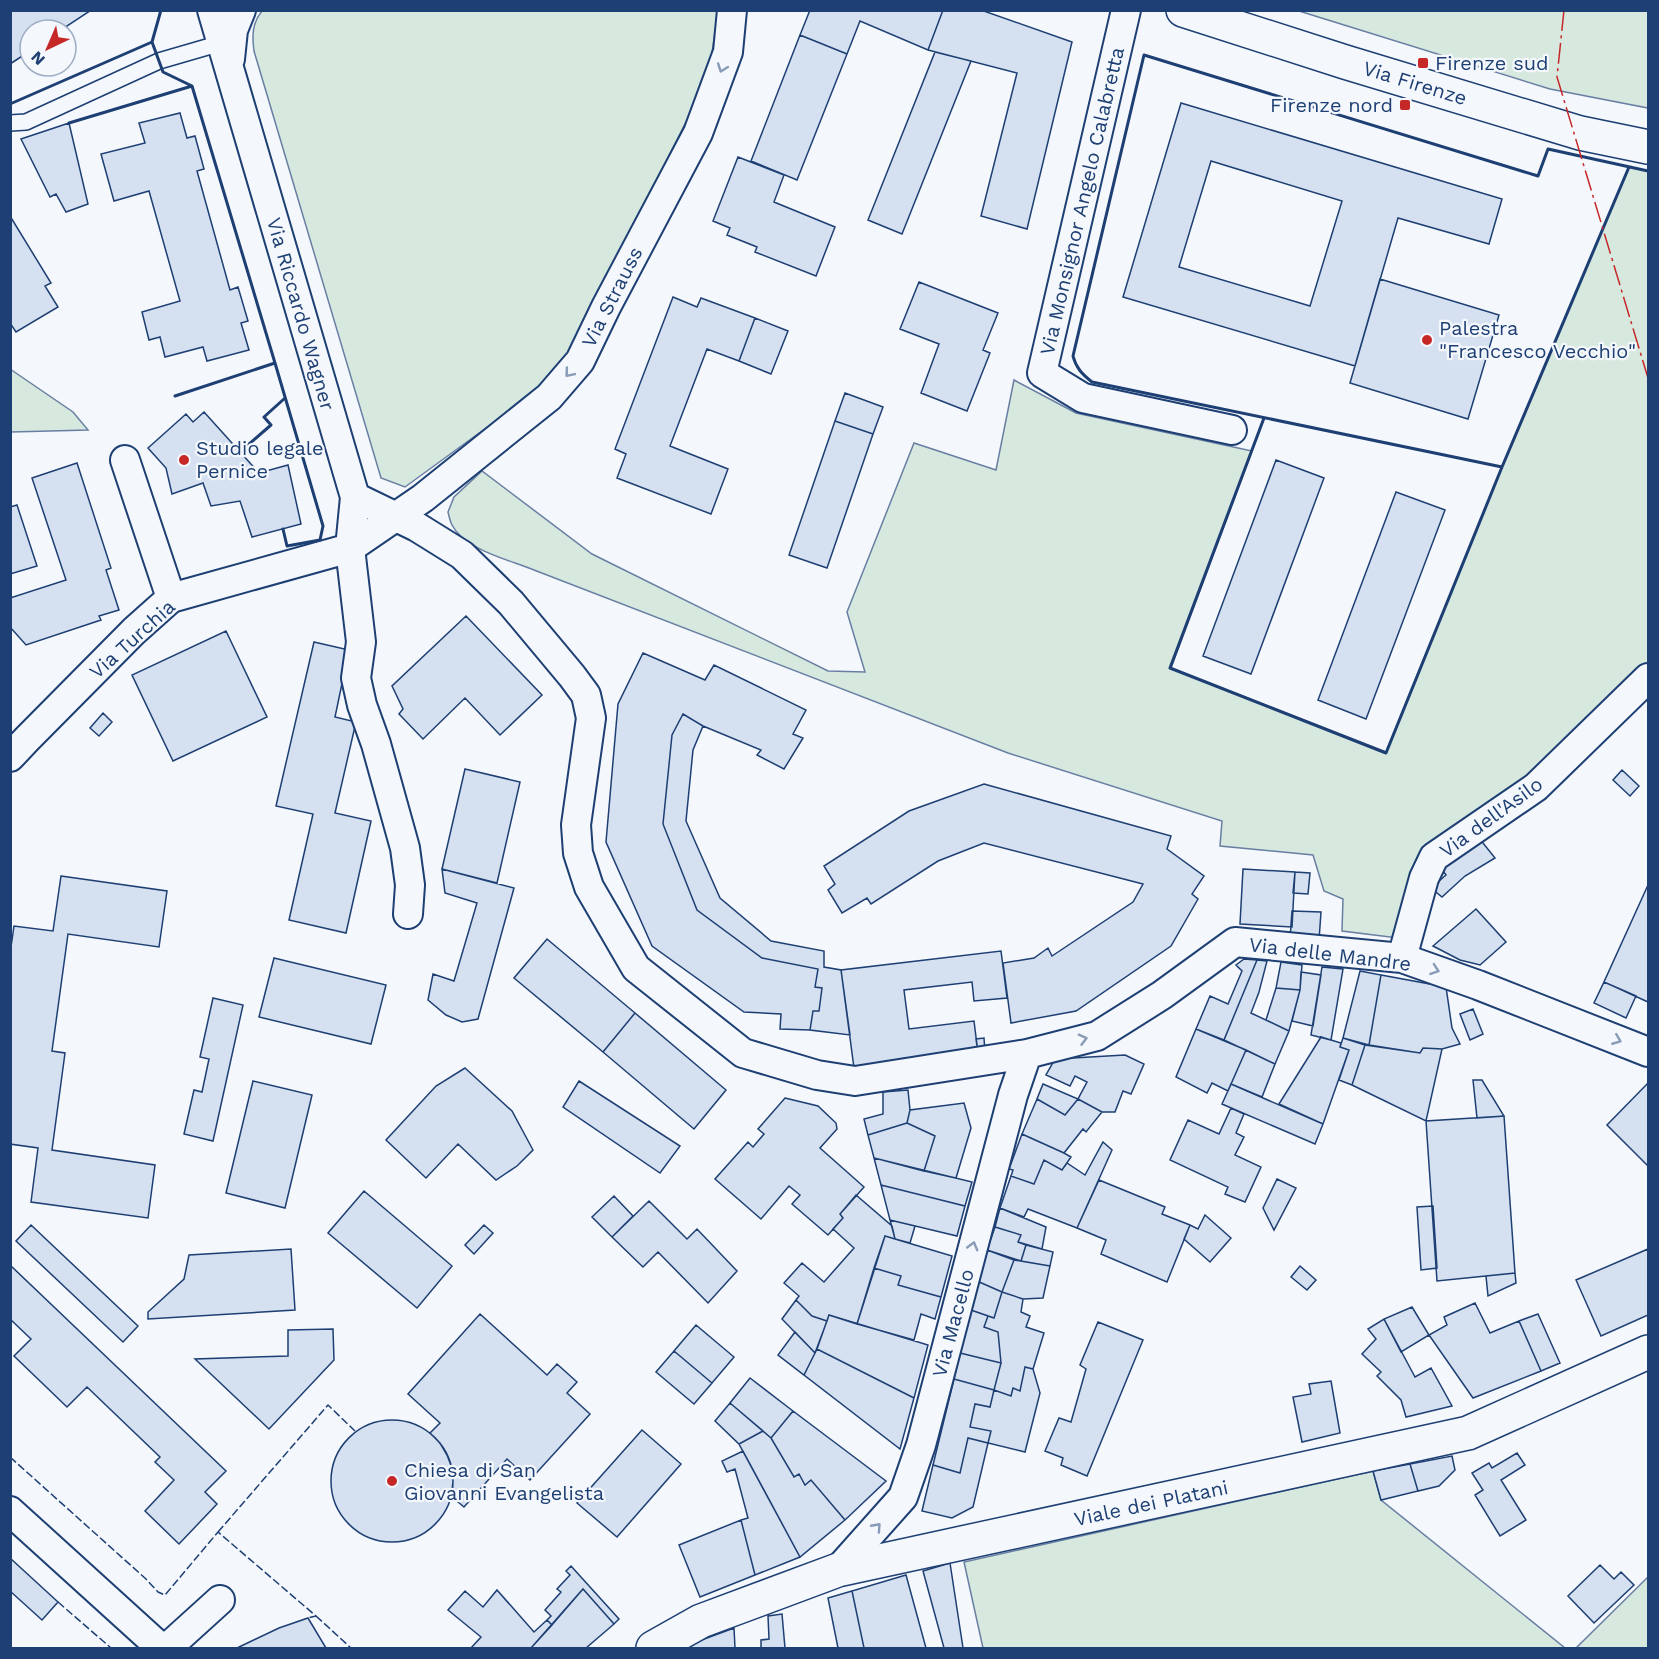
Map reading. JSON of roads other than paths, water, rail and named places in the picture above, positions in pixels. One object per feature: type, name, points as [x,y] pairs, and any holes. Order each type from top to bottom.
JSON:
[{"type":"street","name":"Via Riccardo Wagner","points":[[212,10],[355,496]]},
{"type":"street","points":[[225,56],[241,10]]},
{"type":"street","name":"Via Strauss","points":[[350,548],[396,518],[549,397],[580,361],[698,133],[728,52],[732,10]]},
{"type":"street","name":"Via Monsignor Angelo Calabretta","points":[[1126,10],[1042,373],[1083,398],[1232,430]]},
{"type":"street","name":"Via Firenze","points":[[1183,10],[1580,133],[1648,147]]},
{"type":"street","points":[[125,460],[171,598]]},
{"type":"street","points":[[408,914],[410,885],[405,848],[356,678],[361,642],[350,548],[355,496],[417,527],[462,555],[512,603],[586,695],[591,718],[576,825],[578,853],[589,887],[636,968],[743,1053],[817,1075],[855,1082],[1027,1054]]},
{"type":"street","name":"Via Turchia","points":[[10,757],[134,631],[171,598],[350,548]]},
{"type":"street","name":"Via dell'Asilo","points":[[1402,958],[1424,878],[1434,857],[1536,787],[1648,678]]},
{"type":"street","name":"Via delle Mandre","points":[[1027,1054],[1097,1036],[1162,995],[1235,942],[1402,958],[1478,985],[1648,1052]]},
{"type":"street","name":"Via Macello","points":[[838,1570],[903,1497],[921,1445],[1013,1095],[1027,1054]]},
{"type":"street","name":"Viale dei Platani","points":[[653,1648],[701,1620],[838,1570],[1468,1433],[1648,1352]]},
{"type":"street","points":[[10,1511],[161,1648]]},
{"type":"street","points":[[167,1648],[220,1600]]},
{"type":"lane","points":[[10,123],[26,122],[159,62],[225,56]]},
{"type":"place","name":"Firenze sud","points":[[1423,63]]},
{"type":"place","name":"Firenze nord","points":[[1405,105]]},
{"type":"place","name":"Palestra \"Francesco Vecchio\"","points":[[1427,340]]},
{"type":"place","name":"Studio legale Pernice","points":[[184,460]]},
{"type":"place","name":"Chiesa di San Giovanni Evangelista","points":[[392,1481]]}]
